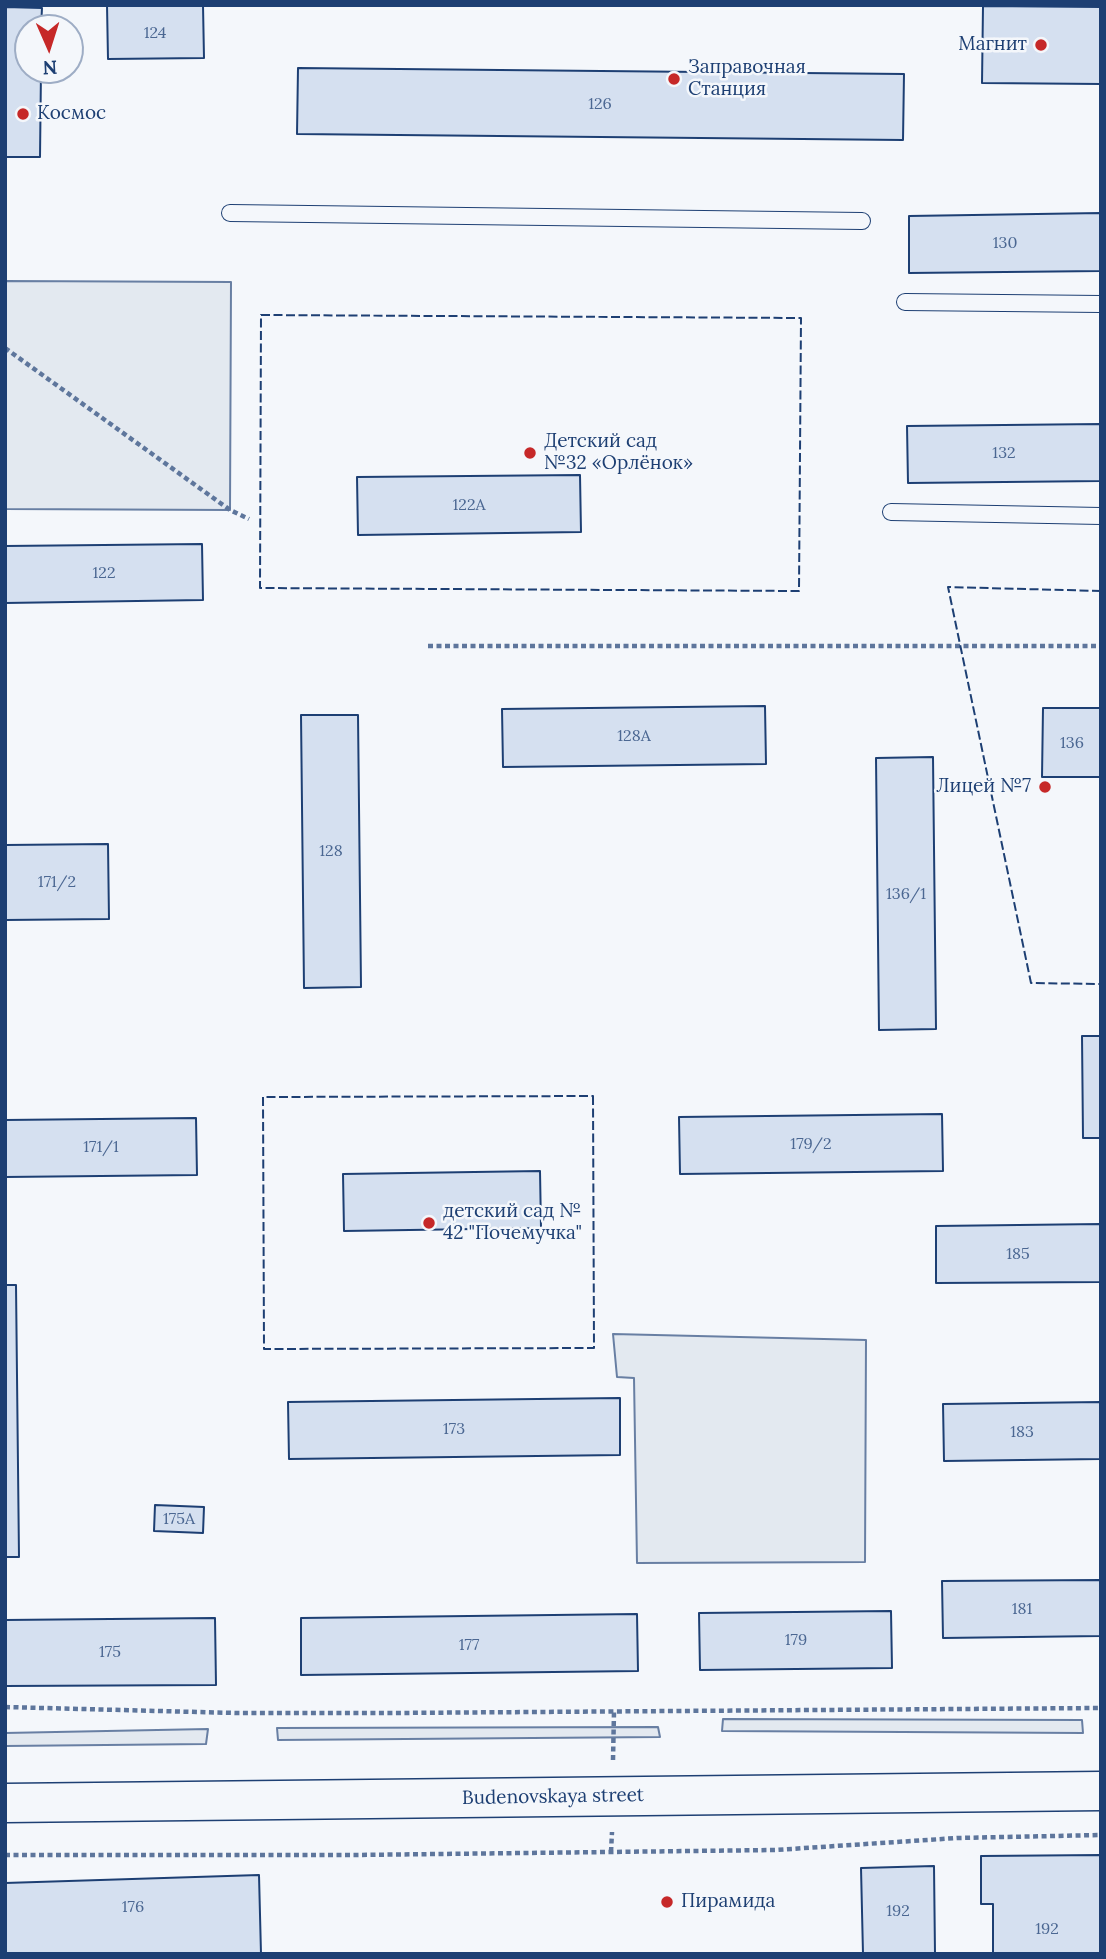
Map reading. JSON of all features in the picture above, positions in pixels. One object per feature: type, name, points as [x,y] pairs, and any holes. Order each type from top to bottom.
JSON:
[{"type":"main road","name":"Budenovskaya street","points":[[5,1803],[1101,1791]]},
{"type":"lane","points":[[230,214],[862,221]]},
{"type":"lane","points":[[905,302],[1101,304]]},
{"type":"lane","points":[[891,512],[1101,516]]},
{"type":"path","points":[[5,348],[230,510],[249,519]]},
{"type":"path","points":[[428,646],[1101,646]]},
{"type":"path","points":[[5,1707],[236,1713],[1101,1708]]},
{"type":"path","points":[[5,1855],[355,1855],[775,1850],[957,1838],[1101,1835]]},
{"type":"shaded area","points":[[5,281],[231,282],[230,510],[5,509]]},
{"type":"shaded area","points":[[613,1334],[866,1340],[865,1562],[637,1563],[634,1378],[617,1377]]},
{"type":"shaded area","points":[[723,1719],[1082,1720],[1083,1733],[722,1731]]},
{"type":"shaded area","points":[[658,1727],[660,1737],[278,1740],[277,1728]]},
{"type":"shaded area","points":[[208,1729],[206,1744],[5,1746],[5,1733]]},
{"type":"building","points":[[107,5],[203,5],[204,58],[108,59]]},
{"type":"building","name":"Магнит","points":[[983,6],[1101,7],[1101,84],[982,83]]},
{"type":"building","name":"Космос","points":[[5,7],[42,8],[42,14],[14,14],[14,84],[41,84],[40,157],[5,157]]},
{"type":"building","points":[[298,68],[904,74],[903,140],[297,134]]},
{"type":"building","points":[[1101,213],[1101,271],[909,273],[909,216]]},
{"type":"building","points":[[1101,424],[1101,481],[908,483],[907,426]]},
{"type":"building","points":[[580,475],[581,532],[358,535],[357,477]]},
{"type":"building","points":[[202,544],[203,600],[5,603],[5,546]]},
{"type":"building","points":[[765,706],[766,764],[503,767],[502,709]]},
{"type":"building","points":[[1043,708],[1101,708],[1101,777],[1042,777]]},
{"type":"building","points":[[301,715],[358,715],[361,987],[304,988]]},
{"type":"building","points":[[933,757],[936,1029],[879,1030],[876,758]]},
{"type":"building","points":[[108,844],[109,919],[5,920],[5,845]]},
{"type":"building","points":[[1082,1036],[1101,1036],[1101,1138],[1083,1138]]},
{"type":"building","points":[[942,1114],[943,1171],[680,1174],[679,1117]]},
{"type":"building","points":[[196,1118],[197,1175],[5,1177],[5,1120]]},
{"type":"building","points":[[540,1171],[541,1228],[344,1231],[343,1174]]},
{"type":"building","points":[[1101,1224],[1101,1282],[936,1283],[936,1226]]},
{"type":"building","points":[[5,1285],[16,1285],[19,1557],[5,1557]]},
{"type":"building","points":[[620,1398],[620,1455],[289,1459],[288,1402]]},
{"type":"building","points":[[1101,1402],[1101,1459],[944,1461],[943,1404]]},
{"type":"building","points":[[155,1505],[204,1507],[203,1533],[154,1531]]},
{"type":"building","points":[[1101,1580],[1101,1636],[943,1638],[942,1581]]},
{"type":"building","points":[[891,1611],[892,1668],[700,1670],[699,1613]]},
{"type":"building","points":[[637,1614],[638,1671],[301,1675],[301,1618]]},
{"type":"building","points":[[215,1618],[216,1685],[5,1686],[5,1620]]},
{"type":"building","points":[[1101,1855],[1101,1954],[993,1954],[993,1904],[981,1904],[981,1856]]},
{"type":"building","points":[[934,1866],[935,1954],[863,1954],[861,1868]]},
{"type":"building","points":[[259,1875],[261,1954],[5,1954],[5,1883]]},
{"type":"fence","points":[[261,315],[801,318],[799,591],[260,588],[261,315]]},
{"type":"fence","points":[[1101,591],[948,587],[1031,983],[1101,984]]},
{"type":"fence","points":[[593,1096],[594,1348],[264,1349],[263,1097],[593,1096]]},
{"type":"place","name":"Магнит","points":[[1041,45]]},
{"type":"place","name":"Заправочная Станция","points":[[674,79]]},
{"type":"place","name":"Космос","points":[[23,114]]},
{"type":"place","name":"Детский сад №32 «Орлёнок»","points":[[530,453]]},
{"type":"place","name":"Лицей №7","points":[[1045,787]]},
{"type":"place","name":"детский сад № 42 \"Почемучка\"","points":[[429,1223]]},
{"type":"place","name":"Пирамида","points":[[667,1902]]}]
